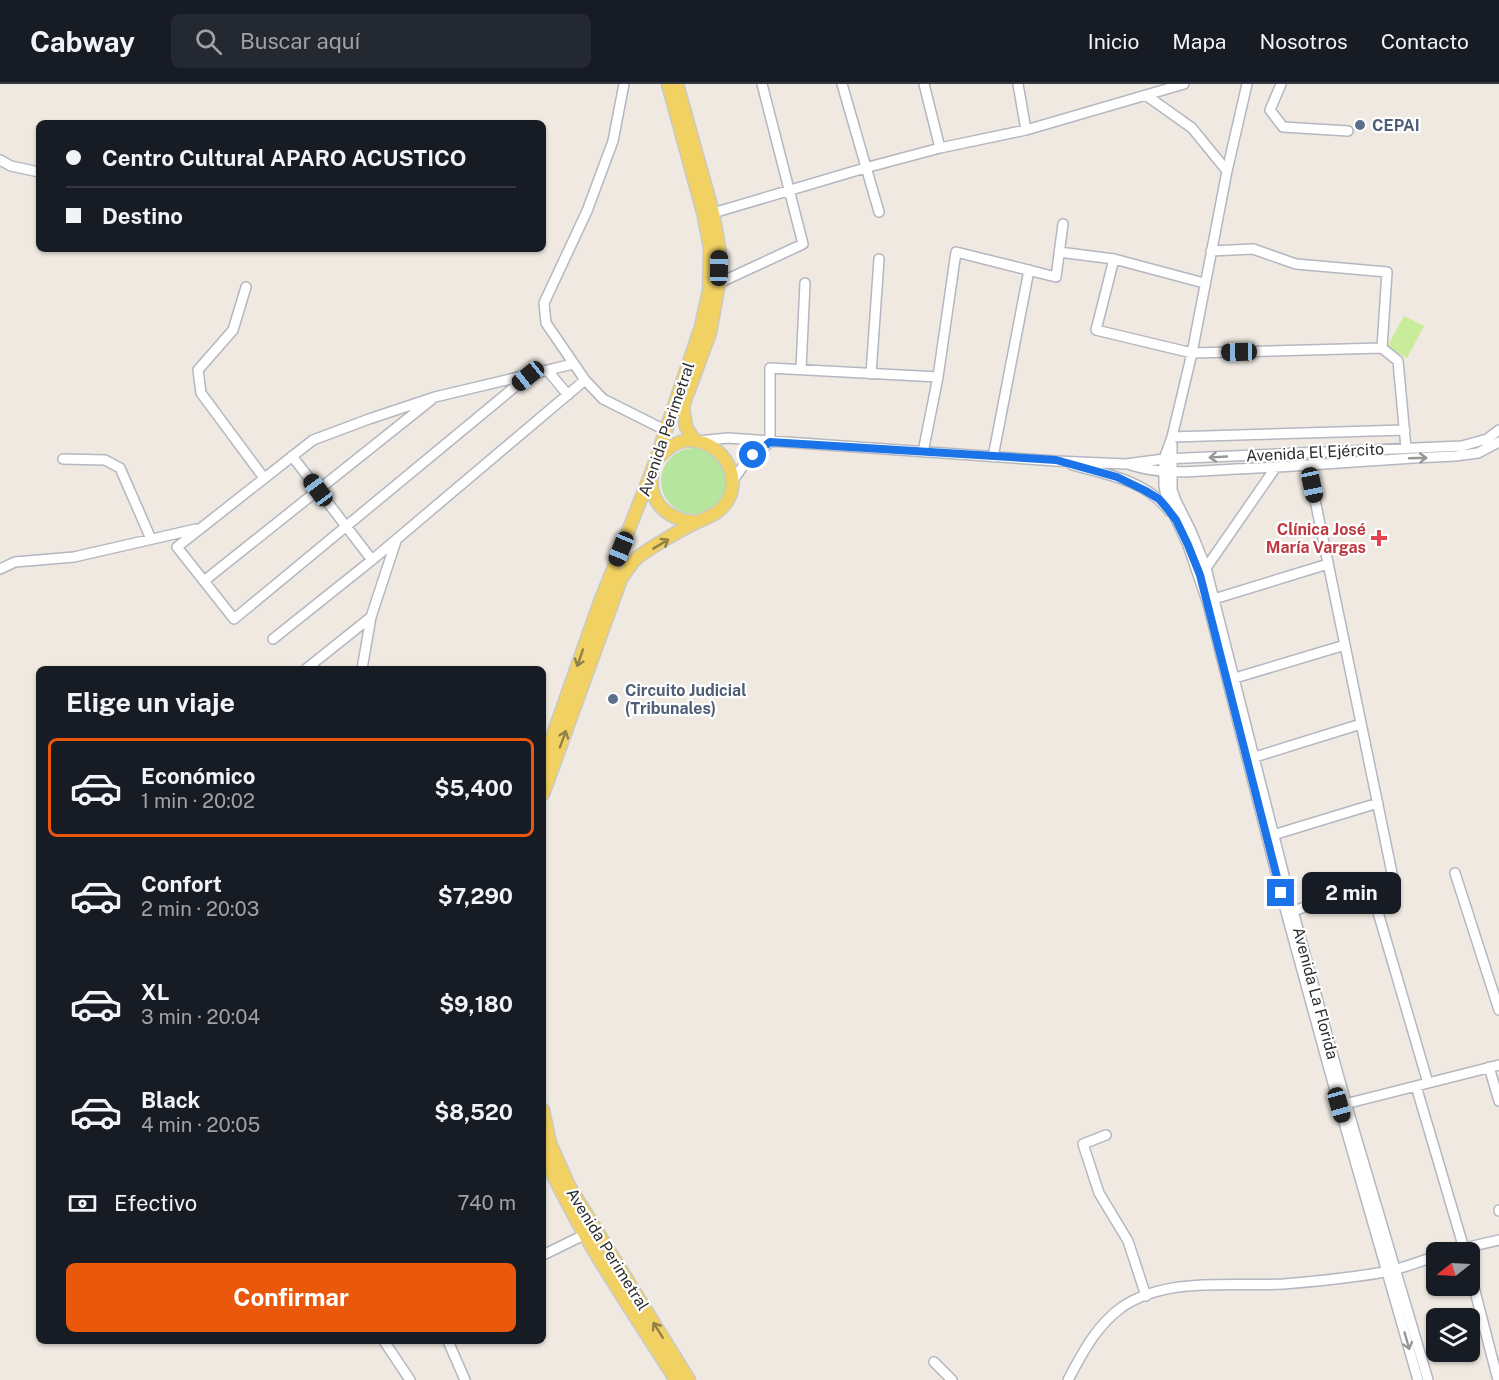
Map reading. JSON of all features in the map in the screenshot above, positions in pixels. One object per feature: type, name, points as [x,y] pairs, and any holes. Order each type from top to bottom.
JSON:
[{"type":"main road","name":"Avenida Perimetral","points":[[546,755],[600,602],[652,471],[701,327],[709,291],[710,248],[704,216],[668,84]]},
{"type":"main road","name":"Avenida Perimetral","points":[[677,84],[713,213],[720,253],[719,283],[710,333],[683,406],[686,427],[697,441]]},
{"type":"main road","points":[[546,786],[621,579],[638,558],[697,522],[711,517],[722,508],[730,496],[732,482],[730,468],[723,455],[712,446],[697,441],[681,442],[668,448],[658,458],[652,471],[653,491],[661,508],[672,517],[684,522],[697,522]]},
{"type":"main road","name":"Avenida Perimetral","points":[[546,1124],[550,1143],[590,1232],[676,1380]]},
{"type":"main road","name":"Avenida Perimetral","points":[[546,1160],[559,1191],[590,1232],[689,1380]]},
{"type":"street","points":[[624,84],[613,141],[587,211],[544,303],[546,323],[573,364],[603,399],[665,430]]},
{"type":"street","points":[[719,283],[803,243],[762,84]]},
{"type":"street","points":[[842,84],[879,212]]},
{"type":"street","points":[[924,84],[940,148]]},
{"type":"street","points":[[1018,84],[1026,130]]},
{"type":"street","points":[[1247,84],[1168,459],[1167,500],[1188,545],[1208,604],[1266,836],[1343,1104],[1494,1066],[1499,1101]]},
{"type":"street","points":[[1281,84],[1270,110],[1283,127],[1348,131]]},
{"type":"street","points":[[713,213],[940,148],[1026,130],[1147,96],[1177,85]]},
{"type":"street","points":[[1147,96],[1192,128],[1227,171]]},
{"type":"street","points":[[0,160],[11,166],[36,171]]},
{"type":"street","points":[[923,452],[938,377],[956,252],[1056,277],[1063,224]]},
{"type":"street","points":[[1211,251],[1253,249],[1296,264],[1388,272],[1382,348]]},
{"type":"street","points":[[1059,252],[1114,259],[1204,283]]},
{"type":"street","points":[[871,374],[879,259]]},
{"type":"street","points":[[1114,259],[1096,330],[1192,353],[1382,348],[1398,361],[1406,448]]},
{"type":"street","points":[[993,457],[1029,270]]},
{"type":"street","points":[[801,369],[805,283]]},
{"type":"street","points":[[246,287],[232,330],[198,370],[198,383],[201,393],[264,477]]},
{"type":"street","points":[[528,376],[234,619],[177,547],[313,440],[435,397],[573,364]]},
{"type":"street","points":[[732,482],[742,466],[770,442],[770,368],[938,377]]},
{"type":"street","points":[[548,371],[568,395]]},
{"type":"street","points":[[273,639],[372,560],[585,380]]},
{"type":"street","points":[[204,581],[435,397]]},
{"type":"street","points":[[1173,437],[1405,430]]},
{"type":"street","name":"Avenida El Ejército","points":[[697,441],[728,438],[1126,464],[1168,459],[1475,444],[1499,430]]},
{"type":"street","name":"Avenida El Ejército","points":[[1126,464],[1147,470],[1167,472],[1276,468],[1455,456],[1478,453],[1499,442]]},
{"type":"street","points":[[292,456],[372,560]]},
{"type":"street","points":[[63,459],[105,460],[120,468],[151,539]]},
{"type":"street","points":[[1056,460],[1132,483],[1159,499],[1176,520]]},
{"type":"street","points":[[1293,911],[1393,878],[1308,466]]},
{"type":"street","points":[[1206,568],[1276,468]]},
{"type":"street","name":"Avenida La Florida","points":[[1167,472],[1176,501],[1206,568],[1343,1104],[1391,1270],[1428,1380]]},
{"type":"street","points":[[0,569],[15,562],[74,557],[200,528]]},
{"type":"street","points":[[363,666],[371,616],[396,538]]},
{"type":"street","points":[[1214,599],[1328,564]]},
{"type":"street","points":[[310,666],[371,616]]},
{"type":"street","points":[[1235,678],[1345,645]]},
{"type":"street","points":[[1255,757],[1361,724]]},
{"type":"street","points":[[1273,835],[1378,803]]},
{"type":"street","points":[[1455,873],[1494,975],[1499,1010]]},
{"type":"street","points":[[1370,885],[1428,1083]]},
{"type":"street","points":[[1416,1086],[1462,1242]]},
{"type":"street","points":[[1106,1135],[1083,1144],[1099,1194],[1128,1241],[1146,1296]]},
{"type":"street","points":[[546,1254],[590,1232]]},
{"type":"street","points":[[1480,1245],[1499,1239]]},
{"type":"street","points":[[1068,1380],[1086,1345],[1102,1324],[1124,1306],[1146,1296],[1177,1287],[1284,1284],[1391,1270],[1426,1259]]},
{"type":"street","points":[[1391,1270],[1418,1380]]},
{"type":"street","points":[[1476,1296],[1498,1380]]},
{"type":"street","points":[[386,1344],[410,1380]]},
{"type":"street","points":[[449,1344],[465,1380]]},
{"type":"street","points":[[934,1362],[952,1380]]},
{"type":"green space","points":[[1404,316],[1424,326],[1407,358],[1387,347]]},
{"type":"green space","points":[[694,448],[707,451],[717,458],[724,468],[727,481],[724,494],[717,504],[707,511],[694,514],[681,511],[671,504],[664,494],[661,481],[664,468],[671,458],[681,451]]},
{"type":"place","name":"CEPAI","points":[[1360,125]]},
{"type":"place","name":"Clínica José María Vargas","points":[[1379,538]]},
{"type":"place","name":"Circuito Judicial (Tribunales)","points":[[613,699]]},
{"type":"route","points":[[753,455],[770,442],[1056,460],[1117,477],[1159,499],[1176,520],[1200,575],[1281,893]]}]
